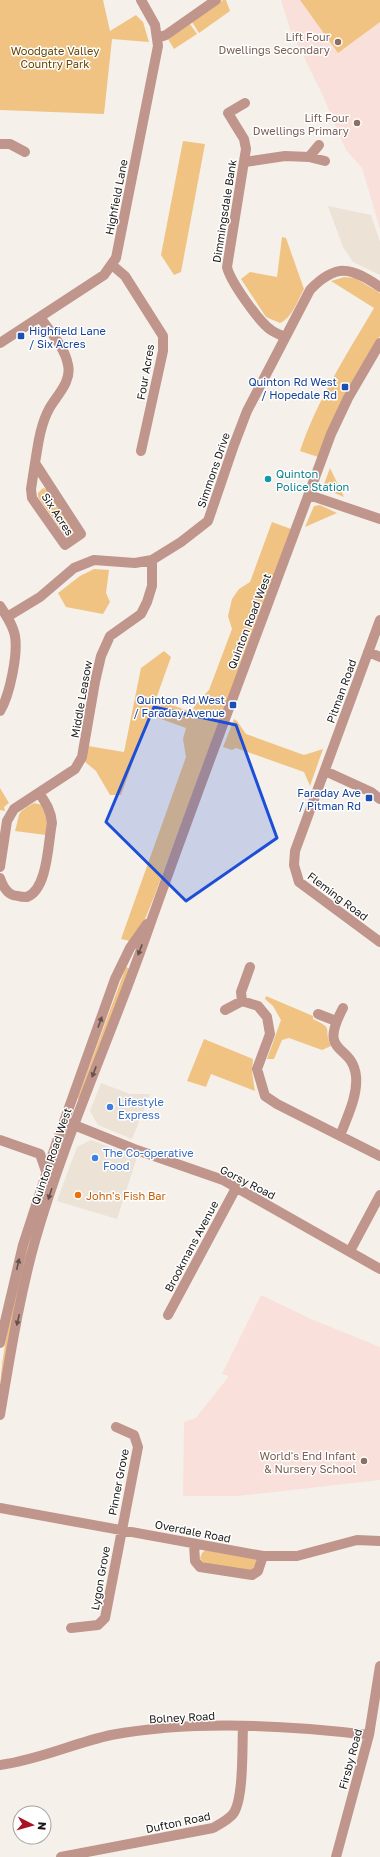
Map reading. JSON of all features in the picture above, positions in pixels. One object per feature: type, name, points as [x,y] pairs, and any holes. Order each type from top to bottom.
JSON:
[{"type":"street","name":"Highfield Lane","points":[[0,343],[104,275],[112,265],[119,247],[158,46],[155,25],[141,0]]},
{"type":"street","points":[[157,38],[166,35],[216,0]]},
{"type":"street","name":"Dimmingsdale Bank","points":[[246,103],[228,113],[244,139],[245,162],[227,267],[232,279],[259,319],[271,330],[285,337]]},
{"type":"street","points":[[0,144],[10,144],[25,152]]},
{"type":"street","points":[[309,157],[319,145]]},
{"type":"street","points":[[245,162],[285,156],[309,157],[325,161]]},
{"type":"street","name":"Four Acres","points":[[112,265],[125,276],[163,336],[163,351],[142,451]]},
{"type":"street","name":"Simmons Drive","points":[[7,617],[40,597],[74,568],[94,560],[135,563],[152,560],[181,542],[208,521],[247,411],[310,290],[323,278],[330,274],[349,271],[356,272],[380,287]]},
{"type":"street","name":"Six Acres","points":[[35,463],[81,534],[65,546],[32,498],[35,463],[42,427],[49,409],[66,383],[69,367],[65,354],[40,317]]},
{"type":"street","name":"Quinton Road West","points":[[0,1415],[14,1335],[35,1243],[61,1160],[154,914],[227,712],[331,434],[348,398],[380,343]]},
{"type":"street","points":[[309,495],[380,520]]},
{"type":"street","name":"Middle Leasow","points":[[0,867],[7,821],[14,809],[75,769],[82,758],[101,656],[110,636],[141,614],[152,586],[152,560]]},
{"type":"street","points":[[0,606],[7,617],[15,636],[16,649],[6,699],[0,711]]},
{"type":"street","name":"Pitman Road","points":[[325,771],[380,620]]},
{"type":"street","points":[[368,652],[380,657]]},
{"type":"street","points":[[325,771],[371,792],[380,799]]},
{"type":"street","name":"Fleming Road","points":[[325,771],[295,851],[294,865],[296,875],[299,882],[380,942]]},
{"type":"street","points":[[0,878],[3,888],[14,896],[27,897],[37,889],[43,879],[52,815],[47,804],[39,793]]},
{"type":"street","name":"Quinton Road West","points":[[0,1343],[22,1245],[60,1132],[115,979],[130,948],[154,914]]},
{"type":"street","points":[[242,1001],[241,992],[250,967]]},
{"type":"street","points":[[224,1010],[242,1001],[258,1006],[267,1017],[270,1034],[257,1069],[266,1096],[277,1104],[380,1156]]},
{"type":"street","points":[[340,1136],[357,1089],[356,1075],[352,1062],[337,1048],[333,1038],[336,1021],[343,1008]]},
{"type":"street","points":[[318,1014],[336,1021]]},
{"type":"street","points":[[60,1132],[65,1130],[69,1122],[74,1124]]},
{"type":"street","name":"Gorsy Road","points":[[74,1124],[134,1149],[223,1180],[380,1269]]},
{"type":"street","points":[[0,1140],[40,1154]]},
{"type":"street","points":[[40,1154],[56,1144]]},
{"type":"street","points":[[40,1154],[46,1174],[52,1176],[57,1163],[61,1160]]},
{"type":"street","name":"Brookmans Avenue","points":[[168,1315],[236,1188]]},
{"type":"street","points":[[350,1251],[380,1195]]},
{"type":"street","name":"Pinner Grove","points":[[116,1427],[134,1434],[138,1447],[121,1529]]},
{"type":"street","name":"Overdale Road","points":[[0,1508],[263,1556],[297,1556],[357,1540],[380,1541]]},
{"type":"street","name":"Lygon Grove","points":[[71,1628],[98,1625],[105,1618],[121,1529]]},
{"type":"street","points":[[194,1544],[195,1561],[200,1566],[252,1574],[258,1572],[263,1556]]},
{"type":"street","name":"Firsby Road","points":[[336,1857],[369,1735],[379,1683],[380,1666]]},
{"type":"street","name":"Bolney Road","points":[[0,1765],[41,1757],[110,1736],[139,1731],[179,1727],[311,1728],[369,1735]]},
{"type":"street","name":"Dufton Road","points":[[60,1857],[213,1828],[222,1823],[234,1814],[240,1799],[243,1727]]},
{"type":"highlighted area","points":[[154,707],[236,725],[277,838],[186,901],[106,822]]},
{"type":"shaded area","points":[[281,0],[380,0],[380,229],[362,168],[346,150],[323,96],[290,29]]},
{"type":"shaded area","points":[[328,206],[371,215],[380,242],[380,275],[353,262],[343,247]]},
{"type":"shaded area","points":[[101,1083],[130,1094],[150,1094],[132,1139],[98,1125],[90,1111]]},
{"type":"shaded area","points":[[91,1140],[137,1157],[117,1219],[57,1201],[77,1147]]},
{"type":"shaded area","points":[[261,1295],[311,1319],[380,1347],[380,1480],[238,1496],[183,1496],[184,1422],[196,1418],[229,1376],[222,1374]]},
{"type":"green space","name":"Woodgate Valley Country Park","points":[[0,0],[103,0],[110,31],[136,15],[143,22],[149,42],[112,39],[104,114],[0,110]]},
{"type":"green space","points":[[223,0],[226,0],[230,11],[199,33],[192,22]]},
{"type":"green space","points":[[300,0],[380,0],[380,22],[338,53]]},
{"type":"green space","points":[[190,24],[197,34],[174,49],[168,39]]},
{"type":"green space","points":[[183,141],[205,144],[181,272],[174,275],[161,255]]},
{"type":"green space","points":[[282,237],[286,238],[304,289],[291,313],[284,321],[280,323],[266,317],[241,279],[250,272],[277,277]]},
{"type":"green space","points":[[344,277],[355,278],[380,293],[380,336],[347,391],[318,457],[300,451],[307,432],[333,378],[374,308],[331,281]]},
{"type":"green space","points":[[330,468],[344,497],[325,489],[324,484]]},
{"type":"green space","points":[[43,488],[48,490],[75,531],[74,536],[70,538],[66,537],[38,497],[38,493]]},
{"type":"green space","points":[[320,505],[337,513],[305,527],[314,506]]},
{"type":"green space","points":[[272,522],[291,529],[141,929],[130,941],[121,939],[186,757],[183,739],[186,728],[150,715],[121,795],[110,795],[96,771],[84,761],[88,746],[124,752],[141,668],[164,651],[171,657],[156,699],[191,712],[209,690],[232,629],[228,616],[232,599],[239,589],[250,582]]},
{"type":"green space","points":[[94,569],[109,570],[106,593],[110,602],[103,614],[66,607],[58,593],[80,576]]},
{"type":"green space","points":[[234,719],[246,734],[304,755],[323,749],[310,786],[304,772],[236,748],[232,750],[223,747]]},
{"type":"green space","points":[[0,788],[9,803],[4,807],[5,811],[0,810]]},
{"type":"green space","points":[[34,803],[42,805],[49,814],[46,835],[15,831],[19,814],[23,809]]},
{"type":"green space","points":[[126,967],[130,969],[79,1100],[78,1097]]},
{"type":"green space","points":[[266,996],[313,1016],[313,1019],[326,1027],[331,1046],[322,1050],[289,1038],[282,1040],[274,1059],[267,1059],[281,1020],[273,1006],[265,999]]},
{"type":"green space","points":[[204,1039],[253,1059],[252,1072],[255,1091],[211,1074],[206,1087],[187,1081]]},
{"type":"green space","points":[[43,1191],[0,1398],[2,1363],[8,1330],[23,1263]]},
{"type":"green space","points":[[205,1550],[254,1559],[257,1561],[253,1571],[203,1564],[200,1558]]},
{"type":"place","name":"Lift Four Dwellings Secondary","points":[[338,42]]},
{"type":"place","name":"Lift Four Dwellings Primary","points":[[357,123]]},
{"type":"place","name":"Highfield Lane / Six Acres","points":[[21,336]]},
{"type":"place","name":"Quinton Rd West / Hopedale Rd","points":[[345,387]]},
{"type":"place","name":"Quinton Police Station","points":[[268,479]]},
{"type":"place","name":"Quinton Rd West / Faraday Avenue","points":[[233,705]]},
{"type":"place","name":"Faraday Ave / Pitman Rd","points":[[369,798]]},
{"type":"place","name":"Lifestyle Express","points":[[110,1107]]},
{"type":"place","name":"The Co-operative Food","points":[[95,1158]]},
{"type":"place","name":"John's Fish Bar","points":[[78,1195]]},
{"type":"place","name":"World's End Infant & Nursery School","points":[[364,1461]]}]
